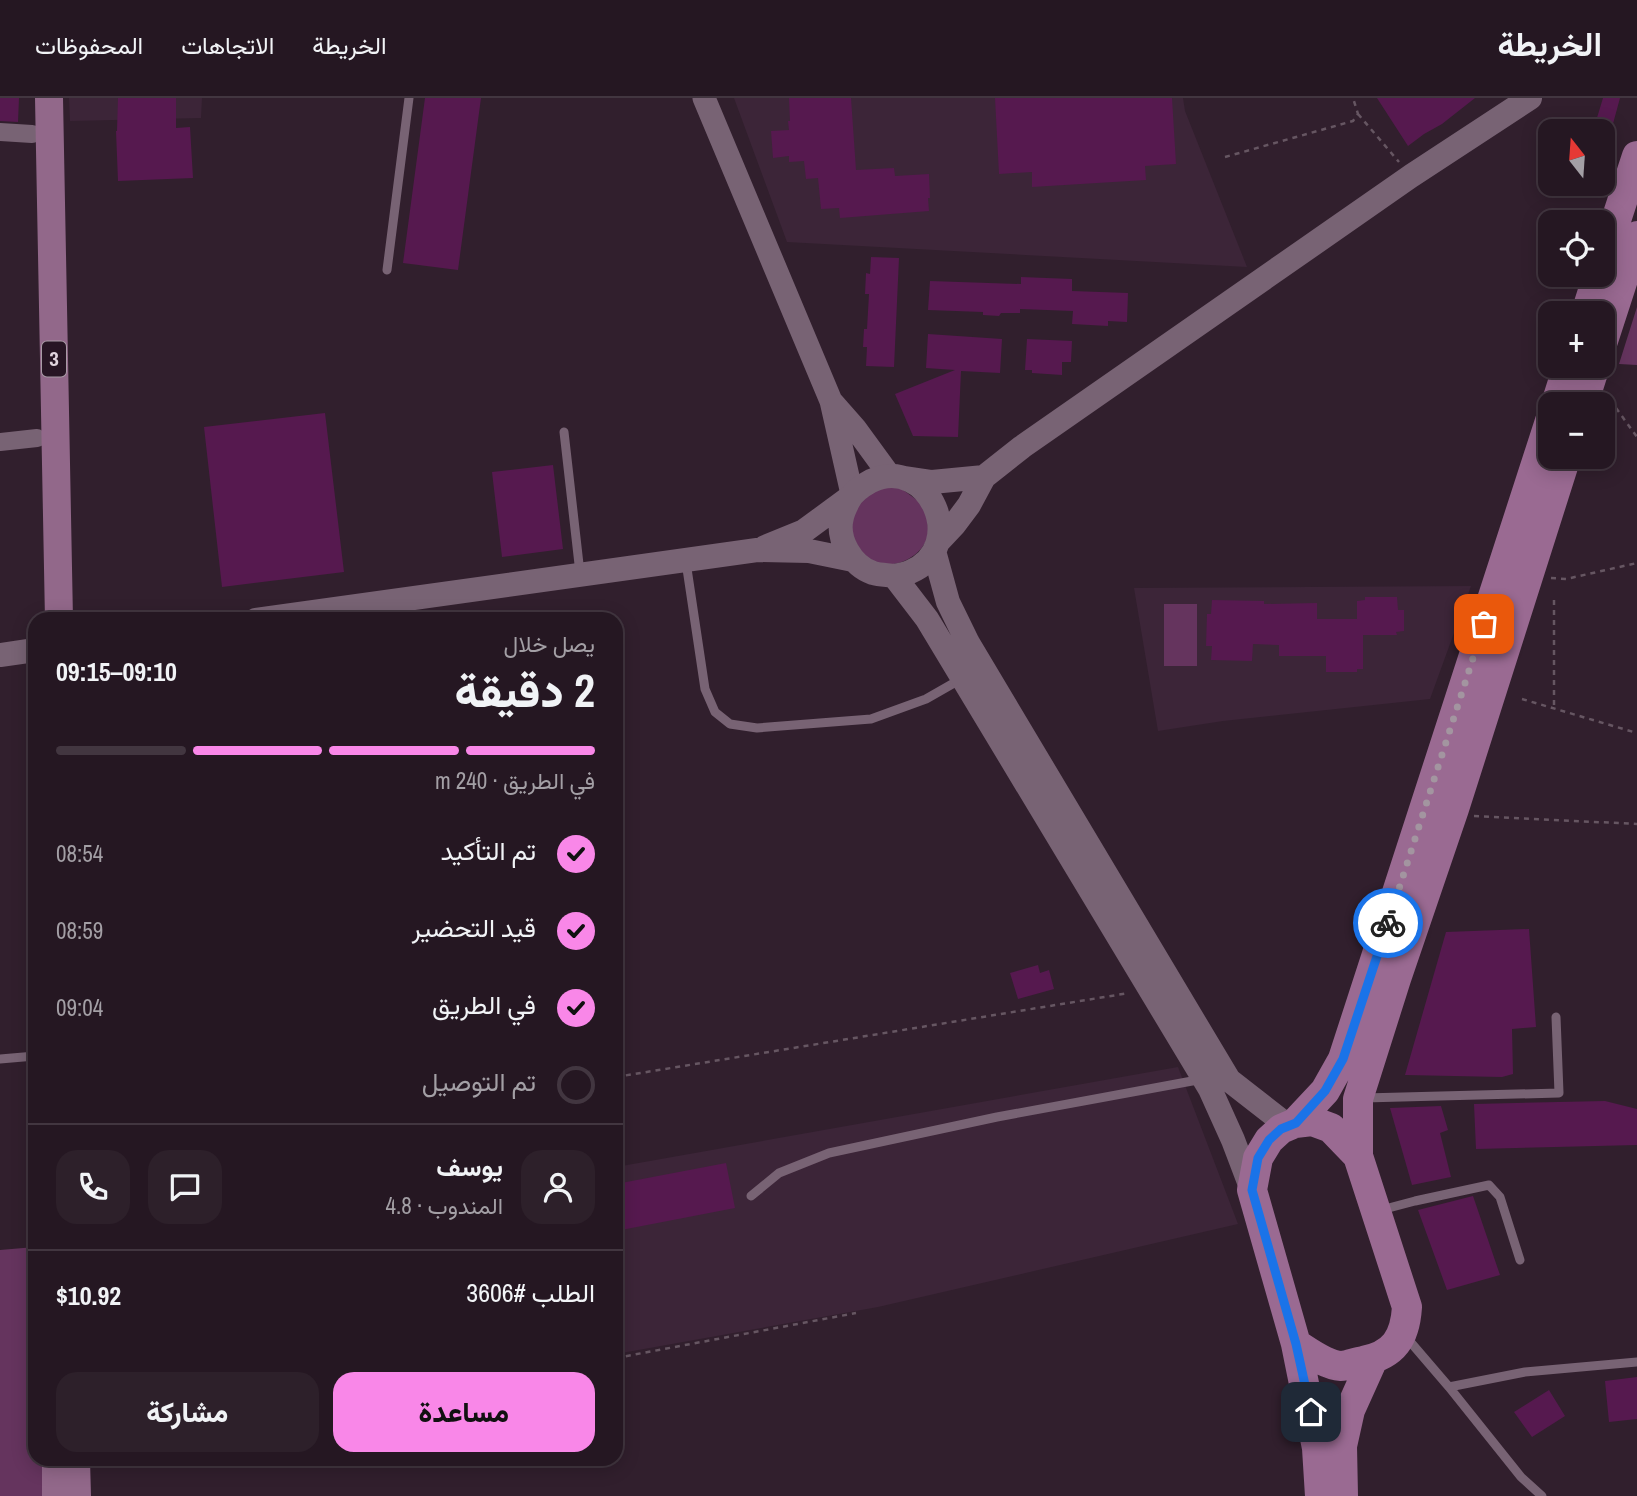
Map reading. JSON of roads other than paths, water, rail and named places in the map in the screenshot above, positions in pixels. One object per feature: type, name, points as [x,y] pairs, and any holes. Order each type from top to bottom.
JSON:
[{"type":"highway","points":[[1615,223],[1637,156]]},
{"type":"highway","points":[[1615,304],[1637,236]]},
{"type":"highway","points":[[1292,1125],[1325,1091],[1343,1059],[1538,458]]},
{"type":"highway","points":[[1296,1344],[1320,1359],[1341,1366],[1373,1359],[1391,1350],[1406,1321],[1407,1307],[1358,1156],[1359,1099],[1562,469]]},
{"type":"highway","points":[[1339,1495],[1317,1448],[1296,1344],[1252,1190],[1258,1158],[1269,1140],[1281,1129],[1292,1125],[1312,1121],[1331,1128],[1358,1156]]},
{"type":"highway","points":[[1339,1495],[1342,1446],[1350,1410],[1373,1359]]},
{"type":"main road","name":"3","points":[[32,98],[37,438],[58,612]]},
{"type":"main road","name":"3","points":[[41,612],[47,517],[49,98]]},
{"type":"main road","points":[[314,612],[757,550],[809,551],[853,560],[872,573],[894,576],[910,572],[924,564],[969,505],[984,477],[1022,447],[1411,176],[1530,98]]},
{"type":"main road","points":[[757,550],[804,531],[863,485],[876,479],[896,477],[932,482],[984,477]]},
{"type":"main road","points":[[896,477],[921,487],[934,502],[941,522],[936,547],[948,602],[968,643],[1222,1069],[1229,1080],[1292,1125]]},
{"type":"main road","points":[[851,496],[841,519],[842,541],[853,560]]},
{"type":"main road","points":[[894,576],[928,619],[1210,1089],[1252,1190]]},
{"type":"main road","points":[[0,655],[28,651]]},
{"type":"main road","points":[[55,1466],[56,1496]]},
{"type":"main road","points":[[76,1466],[76,1496]]},
{"type":"street","points":[[704,98],[831,401],[851,496]]},
{"type":"street","points":[[0,132],[32,134]]},
{"type":"street","points":[[831,401],[896,477]]},
{"type":"street","points":[[0,442],[37,438]]},
{"type":"lane","points":[[387,270],[409,98]]},
{"type":"lane","points":[[564,432],[580,575]]},
{"type":"lane","points":[[686,560],[705,689],[715,712],[730,724],[757,728],[870,719],[926,699],[963,678]]},
{"type":"lane","points":[[1359,1099],[1559,1093],[1556,1017]]},
{"type":"lane","points":[[0,1059],[28,1057]]},
{"type":"lane","points":[[751,1196],[779,1173],[829,1153],[997,1117],[1204,1079]]},
{"type":"lane","points":[[1376,1212],[1489,1185],[1500,1197],[1520,1260]]},
{"type":"lane","points":[[1402,1333],[1521,1477],[1542,1496]]},
{"type":"lane","points":[[1449,1387],[1525,1372],[1637,1362]]}]
